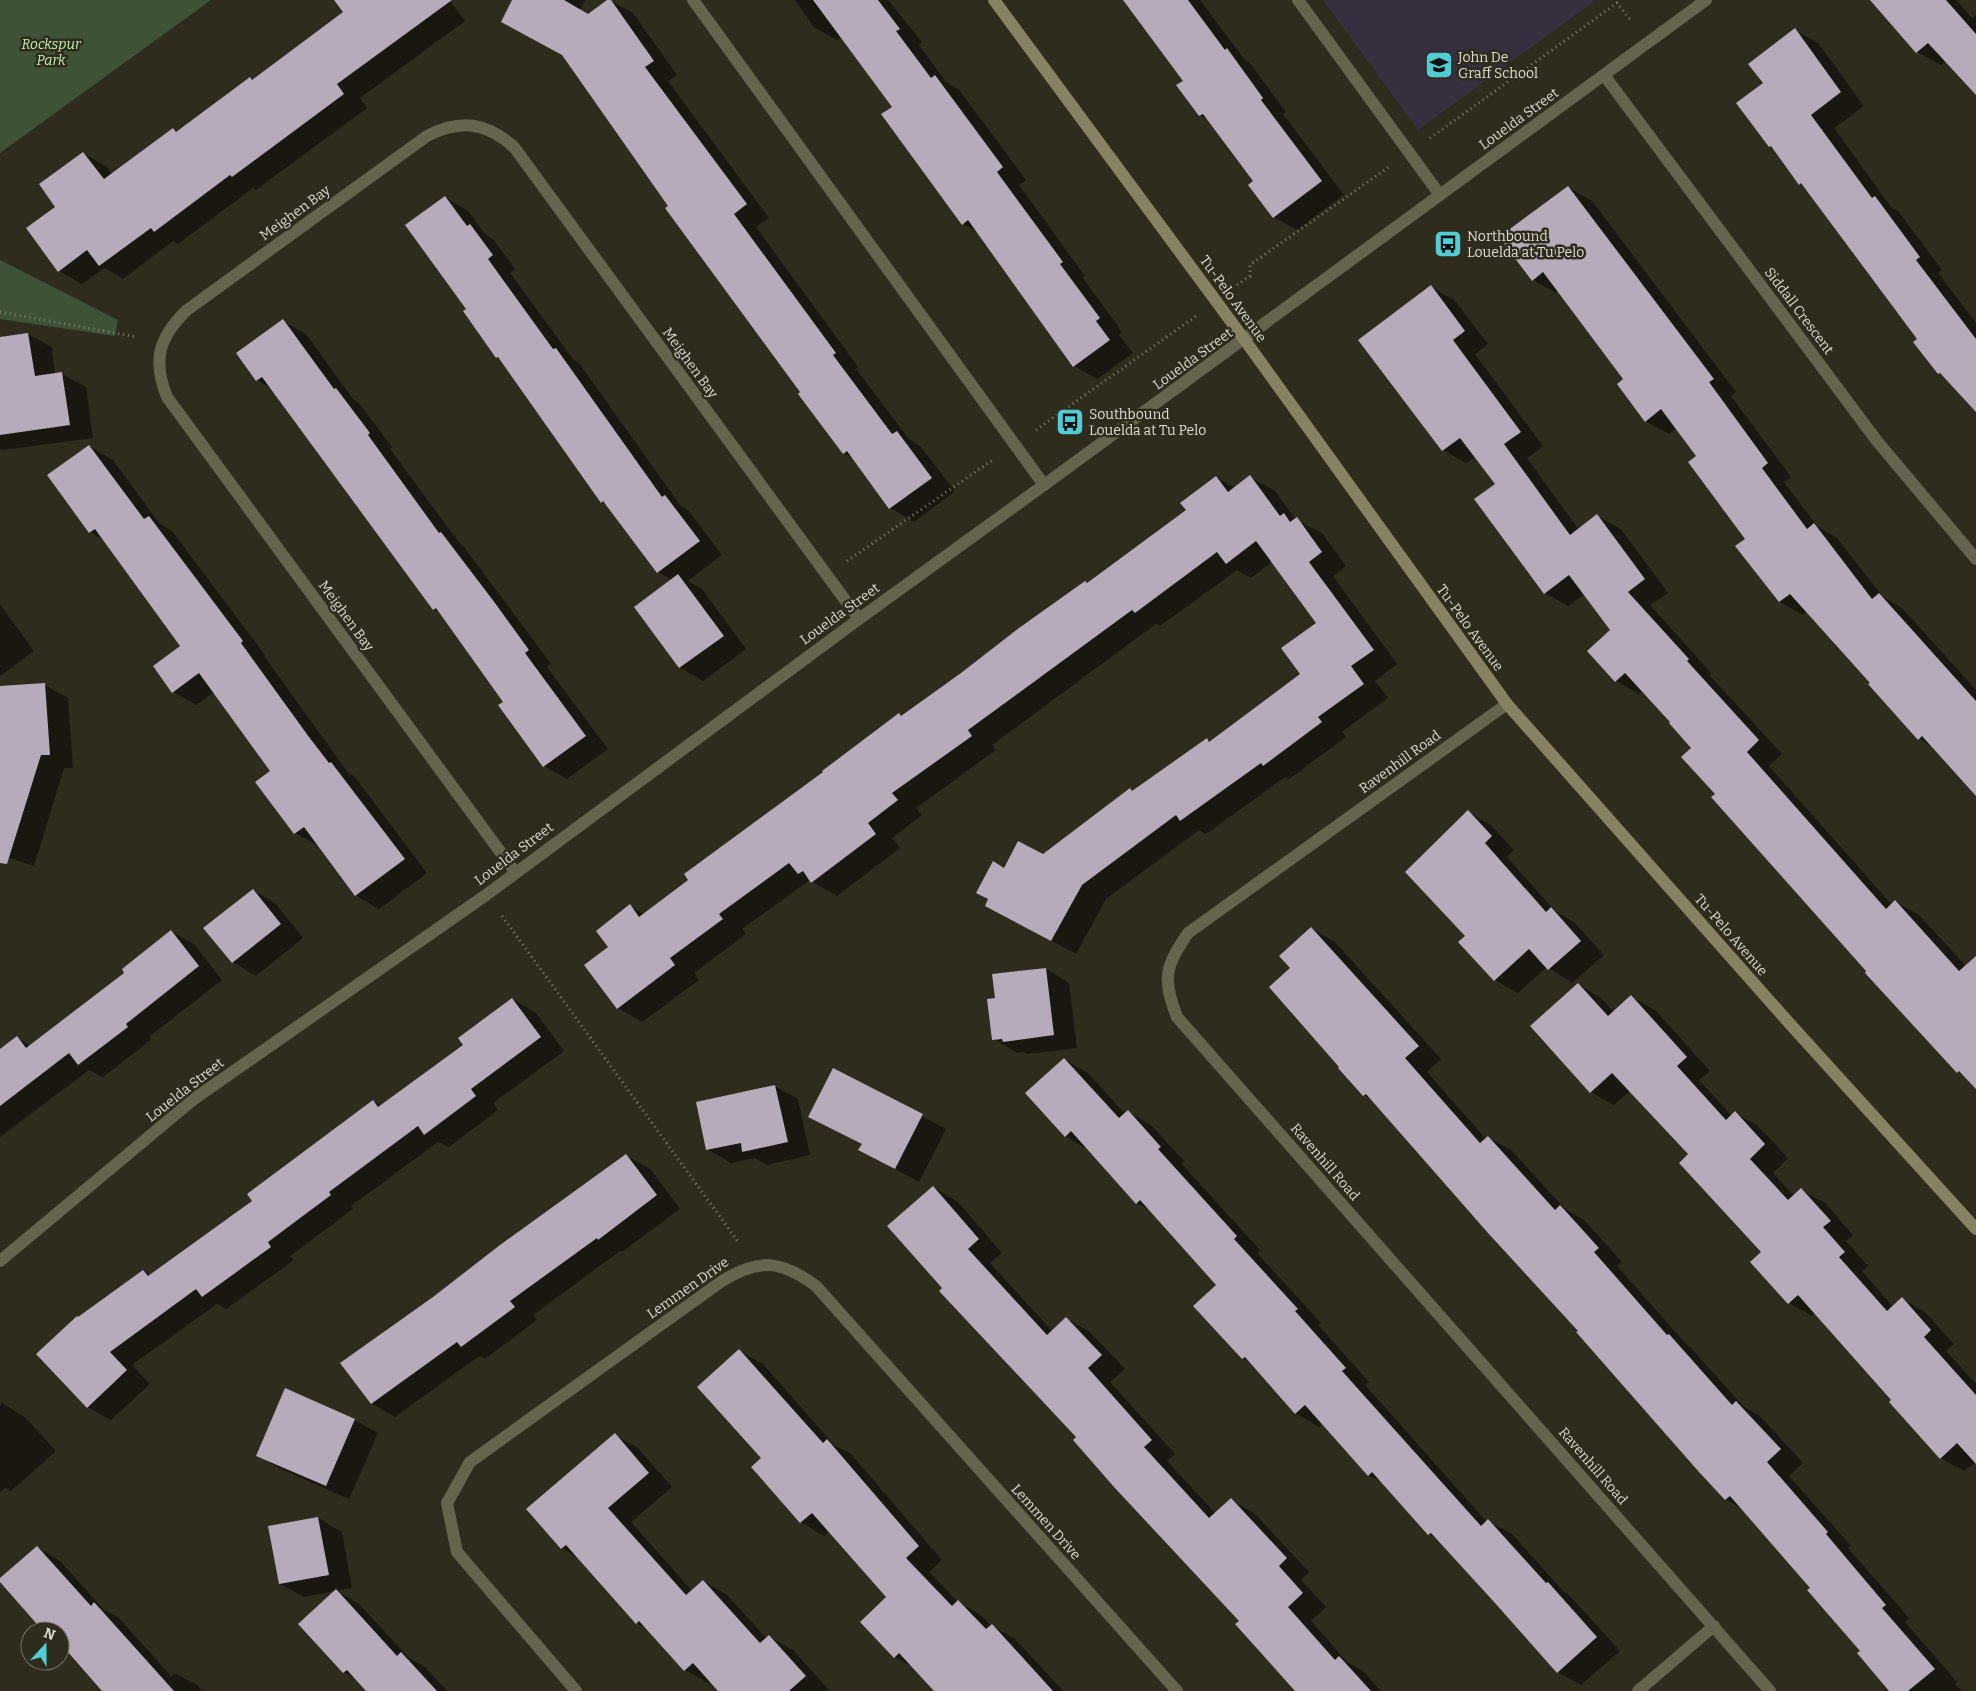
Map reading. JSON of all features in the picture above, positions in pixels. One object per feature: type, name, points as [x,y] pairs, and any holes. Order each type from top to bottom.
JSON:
[{"type":"street","points":[[693,0],[1044,485]]},
{"type":"street","name":"Tu-Pelo Avenue","points":[[994,0],[1244,339],[1507,704],[1790,1024],[1976,1229]]},
{"type":"street","points":[[1298,0],[1440,195]]},
{"type":"street","name":"Louelda Street","points":[[0,1261],[194,1099],[486,895],[859,618],[1044,485],[1706,0]]},
{"type":"street","name":"Siddall Crescent","points":[[1604,75],[1877,442],[1976,559]]},
{"type":"street","name":"Meighen Bay","points":[[515,872],[167,397],[160,380],[158,361],[162,342],[173,323],[187,310],[427,136],[442,128],[459,124],[489,130],[503,137],[514,147],[859,618]]},
{"type":"street","name":"Ravenhill Road","points":[[1507,704],[1188,933],[1175,952],[1167,973],[1168,995],[1177,1017],[1770,1691]]},
{"type":"street","name":"Lemmen Drive","points":[[576,1691],[457,1552],[447,1503],[470,1462],[722,1281],[751,1266],[768,1265],[786,1269],[802,1276],[816,1286],[1177,1691]]},
{"type":"street","points":[[1638,1691],[1714,1626]]},
{"type":"path","points":[[826,575],[1015,445],[1216,301],[1250,276],[1250,265],[1617,4],[1631,21]]},
{"type":"path","points":[[0,312],[162,342]]},
{"type":"path","points":[[486,895],[742,1246],[751,1266]]},
{"type":"shaded area","name":"John De Graff School","points":[[1323,0],[1596,0],[1418,130]]},
{"type":"green space","name":"Rockspur Park","points":[[0,0],[211,0],[0,153]]},
{"type":"green space","points":[[0,260],[118,320],[115,336],[0,319]]},
{"type":"building","points":[[334,0],[452,0],[337,84],[344,94],[154,232],[151,228],[99,266],[87,250],[58,272],[26,228],[55,207],[39,184],[83,152],[104,179],[173,128],[176,132],[250,77],[252,80],[343,12]]},
{"type":"building","points":[[512,0],[564,0],[588,14],[607,0],[611,0],[654,61],[645,67],[747,204],[734,214],[836,353],[833,355],[892,434],[897,431],[932,478],[889,509],[847,451],[843,454],[798,394],[800,392],[665,208],[668,206],[562,55],[501,22]]},
{"type":"building","points":[[813,0],[878,0],[900,29],[896,31],[931,78],[935,75],[1003,167],[997,172],[1063,262],[1060,264],[1100,318],[1096,321],[1110,340],[1073,367],[968,220],[962,225],[881,114],[892,107]]},
{"type":"building","points":[[1123,0],[1188,0],[1225,50],[1227,48],[1263,98],[1261,100],[1322,181],[1273,218],[1248,185],[1253,181],[1203,114],[1199,116],[1176,85],[1183,81]]},
{"type":"building","points":[[1870,0],[1946,0],[1976,34],[1976,95],[1928,43],[1916,53]]},
{"type":"building","points":[[1795,28],[1841,92],[1811,115],[1872,198],[1875,196],[1920,257],[1916,260],[1976,339],[1976,412],[1940,373],[1938,374],[1913,342],[1917,339],[1801,183],[1799,185],[1771,146],[1769,147],[1736,103],[1763,83],[1748,64]]},
{"type":"building","points":[[1568,186],[1714,379],[1709,382],[1768,463],[1762,468],[1807,529],[1814,523],[1872,599],[1879,593],[1976,701],[1976,796],[1922,736],[1918,740],[1790,594],[1779,602],[1735,546],[1745,539],[1688,462],[1696,456],[1661,409],[1645,422],[1617,384],[1623,379],[1543,272],[1532,281],[1499,237]]},
{"type":"building","points":[[445,196],[467,226],[470,224],[493,255],[488,259],[553,349],[556,348],[662,497],[665,495],[700,541],[657,573],[603,501],[601,503],[498,357],[496,358],[463,311],[466,309],[405,225]]},
{"type":"building","points":[[1431,285],[1465,331],[1453,340],[1521,432],[1504,444],[1570,535],[1597,514],[1645,579],[1628,592],[1689,659],[1687,661],[1759,740],[1747,752],[1886,909],[1895,900],[1959,971],[1976,956],[1976,1089],[1959,1071],[1957,1073],[1865,973],[1866,971],[1711,797],[1715,794],[1681,757],[1691,748],[1670,722],[1625,673],[1615,682],[1587,651],[1610,630],[1569,575],[1544,594],[1474,499],[1495,484],[1460,438],[1442,451],[1358,340]]},
{"type":"building","points":[[283,319],[334,389],[336,388],[370,433],[368,435],[439,533],[441,532],[495,603],[529,650],[525,653],[586,736],[543,767],[498,705],[503,702],[436,608],[433,610],[262,377],[256,381],[236,353]]},
{"type":"building","points":[[28,333],[35,376],[62,372],[70,425],[0,435],[0,337]]},
{"type":"building","points":[[89,445],[144,519],[149,516],[243,641],[241,643],[309,737],[329,763],[331,762],[405,859],[355,896],[304,827],[294,834],[255,782],[270,771],[199,673],[172,693],[153,666],[180,646],[95,529],[89,533],[47,475]]},
{"type":"building","points":[[1250,475],[1280,516],[1284,513],[1290,522],[1297,517],[1322,552],[1309,562],[1374,650],[1351,666],[1364,684],[1318,717],[1322,722],[1263,766],[1261,763],[1180,821],[1176,815],[1082,885],[1051,941],[985,906],[988,899],[976,893],[993,861],[1004,868],[1018,841],[1043,854],[1130,788],[1132,791],[1207,738],[1209,742],[1300,674],[1281,648],[1316,623],[1256,541],[1226,564],[1217,552],[1135,613],[1132,610],[968,730],[972,736],[892,793],[898,800],[868,823],[876,834],[811,883],[803,871],[798,874],[789,863],[719,914],[723,919],[670,958],[675,965],[617,1009],[584,965],[608,947],[596,931],[630,904],[639,917],[688,880],[684,874],[823,772],[899,713],[901,716],[1019,628],[1085,581],[1087,583],[1186,510],[1180,503],[1216,476],[1228,492]]},
{"type":"building","points":[[678,574],[724,636],[679,668],[634,607]]},
{"type":"building","points":[[45,683],[50,755],[41,755],[7,864],[0,863],[0,686]]},
{"type":"building","points":[[1468,810],[1492,836],[1485,843],[1546,912],[1551,907],[1581,941],[1548,970],[1529,949],[1494,981],[1458,942],[1465,936],[1405,872]]},
{"type":"building","points":[[253,889],[281,924],[232,963],[203,928]]},
{"type":"building","points":[[1311,927],[1419,1046],[1405,1058],[1480,1143],[1488,1136],[1555,1210],[1560,1205],[1599,1248],[1594,1252],[1667,1335],[1669,1334],[1732,1405],[1736,1401],[1781,1449],[1767,1462],[1828,1532],[1826,1534],[1886,1605],[1882,1608],[1935,1669],[1908,1691],[1889,1691],[1857,1653],[1860,1651],[1807,1590],[1810,1588],[1730,1496],[1725,1500],[1699,1472],[1576,1332],[1578,1331],[1488,1233],[1366,1094],[1363,1096],[1269,987],[1290,968],[1279,956]]},
{"type":"building","points":[[171,930],[199,966],[126,1024],[128,1027],[78,1065],[69,1053],[0,1106],[0,1049],[17,1036],[26,1048],[124,973],[122,969]]},
{"type":"building","points":[[1046,968],[1054,1035],[1003,1042],[1002,1039],[992,1040],[987,999],[995,998],[992,974]]},
{"type":"building","points":[[1578,983],[1608,1016],[1631,995],[1687,1057],[1677,1066],[1726,1120],[1735,1111],[1765,1144],[1750,1159],[1788,1200],[1801,1188],[1831,1221],[1823,1227],[1845,1252],[1839,1257],[1887,1311],[1902,1297],[1931,1330],[1924,1337],[1976,1395],[1976,1464],[1957,1443],[1940,1459],[1889,1402],[1891,1400],[1798,1295],[1788,1304],[1750,1262],[1761,1252],[1679,1163],[1688,1154],[1612,1073],[1590,1093],[1530,1026]]},
{"type":"building","points":[[512,998],[541,1037],[471,1089],[476,1096],[424,1135],[418,1126],[329,1192],[331,1195],[268,1242],[271,1247],[202,1297],[196,1289],[110,1352],[127,1370],[87,1408],[36,1354],[77,1316],[143,1270],[148,1276],[252,1201],[247,1194],[373,1100],[378,1107],[463,1045],[458,1038]]},
{"type":"building","points":[[1064,1058],[1119,1118],[1128,1110],[1161,1147],[1158,1149],[1237,1236],[1234,1239],[1298,1309],[1295,1311],[1346,1368],[1342,1371],[1481,1526],[1488,1519],[1597,1637],[1557,1673],[1431,1533],[1428,1535],[1372,1472],[1368,1476],[1305,1405],[1295,1414],[1245,1357],[1242,1359],[1193,1306],[1216,1285],[1140,1200],[1136,1204],[1071,1131],[1065,1137],[1025,1093]]},
{"type":"building","points":[[833,1068],[923,1114],[895,1169],[858,1150],[862,1144],[808,1117]]},
{"type":"building","points":[[775,1085],[788,1142],[742,1152],[741,1143],[706,1150],[696,1102]]},
{"type":"building","points":[[626,1154],[657,1195],[598,1240],[597,1238],[510,1301],[515,1307],[461,1347],[457,1342],[371,1404],[340,1363],[433,1297],[500,1245]]},
{"type":"building","points":[[933,1186],[979,1239],[968,1249],[1047,1335],[1066,1317],[1102,1355],[1088,1368],[1152,1440],[1144,1447],[1209,1518],[1231,1498],[1287,1558],[1279,1566],[1303,1593],[1288,1607],[1335,1660],[1339,1656],[1371,1691],[1295,1691],[1235,1624],[1239,1621],[1114,1487],[1073,1440],[1076,1437],[939,1291],[942,1288],[887,1226]]},
{"type":"building","points":[[739,1349],[823,1443],[827,1439],[919,1546],[906,1558],[952,1606],[958,1600],[986,1629],[992,1624],[1053,1691],[934,1691],[899,1653],[894,1658],[860,1622],[886,1597],[812,1513],[800,1523],[751,1467],[761,1458],[697,1387]]},
{"type":"building","points":[[285,1388],[355,1419],[326,1486],[256,1456]]},
{"type":"building","points":[[615,1433],[649,1473],[608,1508],[686,1595],[703,1580],[760,1643],[769,1635],[806,1676],[789,1691],[718,1691],[693,1663],[684,1671],[639,1621],[636,1624],[566,1545],[561,1549],[526,1509]]},
{"type":"building","points":[[318,1517],[329,1575],[279,1584],[268,1526]]},
{"type":"building","points":[[37,1546],[91,1606],[94,1602],[174,1691],[102,1691],[70,1654],[70,1621],[34,1621],[0,1582],[0,1578]]},
{"type":"building","points":[[336,1589],[397,1656],[401,1652],[437,1691],[366,1691],[347,1670],[343,1673],[298,1624]]},
{"type":"place","name":"John De Graff School","points":[[1439,65]]},
{"type":"place","name":"Northbound Louelda at Tu Pelo","points":[[1448,244]]},
{"type":"place","name":"Southbound Louelda at Tu Pelo","points":[[1070,422]]}]
